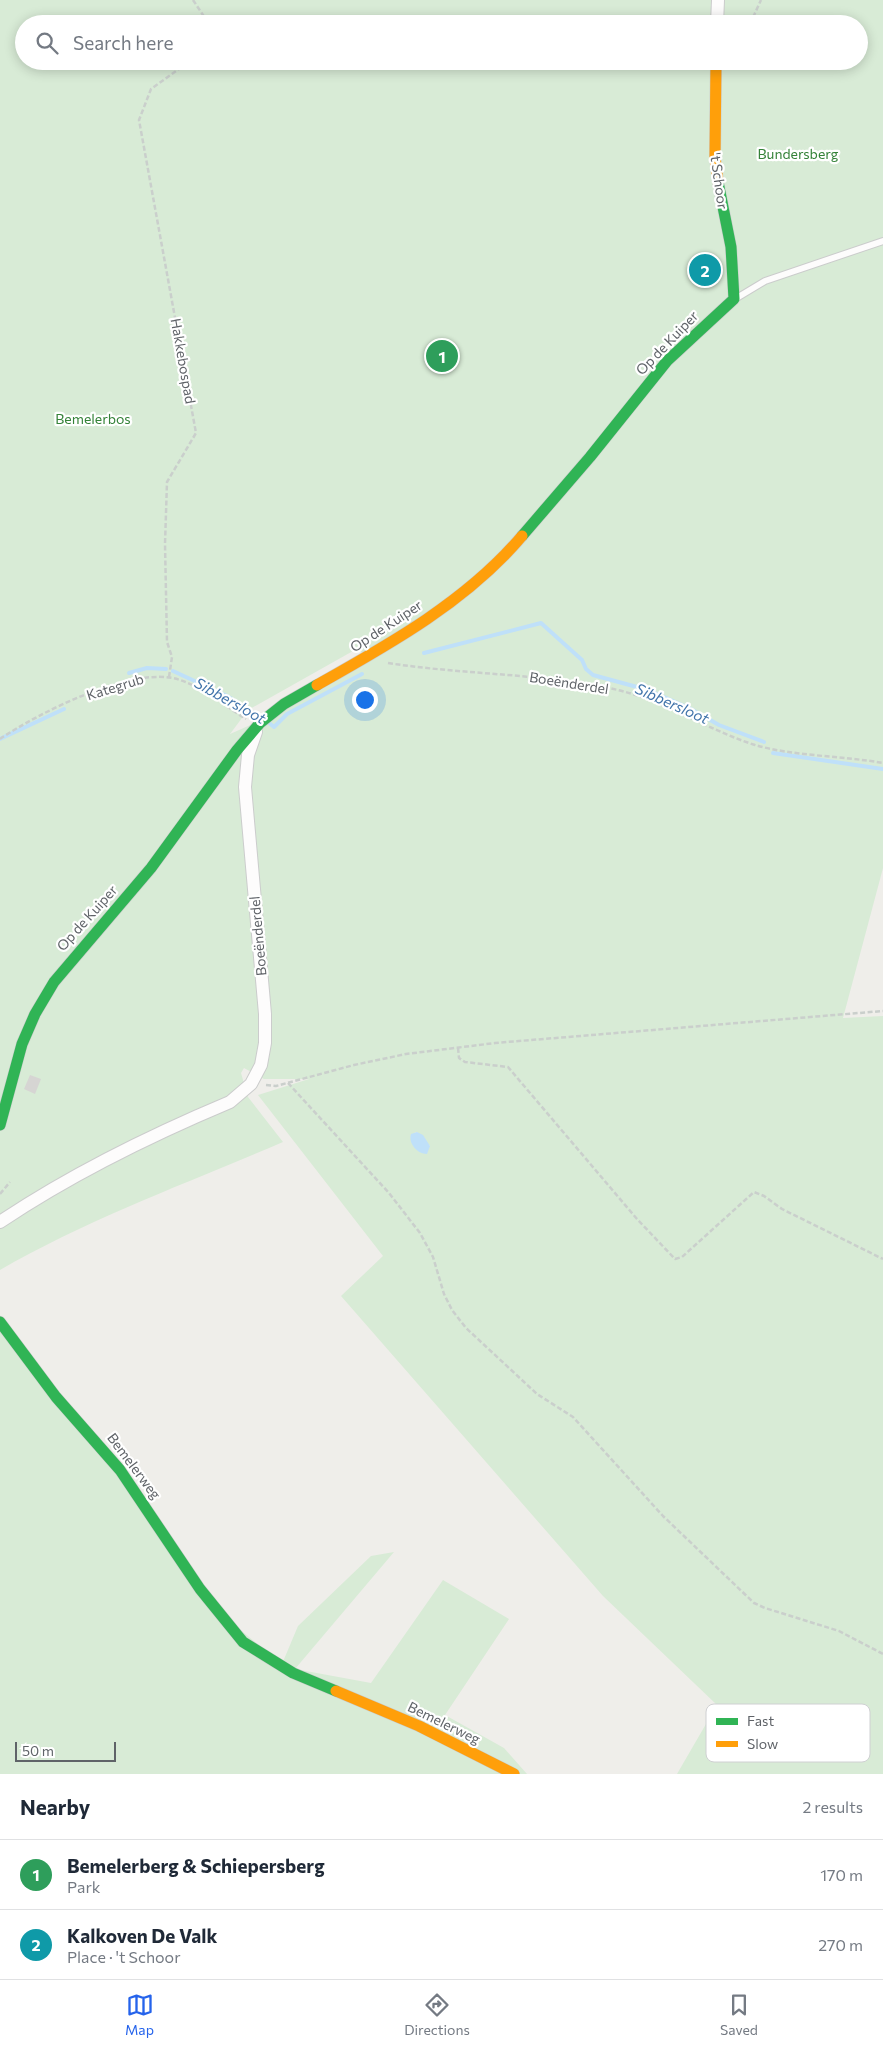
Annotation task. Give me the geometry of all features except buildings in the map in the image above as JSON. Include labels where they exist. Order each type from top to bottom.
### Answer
[{"type":"street","points":[[717,15],[718,0]]},
{"type":"street","name":"'t Schoor","points":[[716,70],[714,157],[720,198],[731,247],[734,299]]},
{"type":"street","name":"Op de Kuiper","points":[[0,1125],[22,1044],[35,1014],[54,982],[151,868],[236,750],[258,726],[284,704],[365,659],[445,606],[501,561],[590,457],[667,361],[734,299]]},
{"type":"street","name":"Boeënderdel","points":[[250,1084],[264,1054],[266,1030],[245,787],[248,754],[258,726]]},
{"type":"street","points":[[0,1222],[45,1192],[102,1160],[230,1102],[250,1084]]},
{"type":"street","name":"Bemelerweg","points":[[0,1322],[56,1397],[120,1470],[200,1589],[236,1634],[252,1649],[292,1673],[419,1726],[514,1774]]},
{"type":"lane","name":"Op de Kuiper","points":[[734,299],[765,281],[883,240]]},
{"type":"path","points":[[192,0],[203,15]]},
{"type":"path","points":[[754,15],[761,0]]},
{"type":"path","name":"Hakkebospad","points":[[169,677],[172,657],[167,642],[167,482],[196,433],[140,120],[151,89],[177,70]]},
{"type":"path","name":"Boeënderdel","points":[[365,659],[419,668],[517,674],[619,690],[671,708],[731,736],[758,746],[883,763]]},
{"type":"path","name":"Kategrub","points":[[0,739],[42,713],[114,685],[141,677],[169,677],[180,680],[202,691],[258,726]]},
{"type":"path","points":[[250,1084],[276,1086],[387,1057],[458,1048],[883,1011]]},
{"type":"path","points":[[458,1048],[459,1058],[464,1062],[508,1067],[637,1219],[675,1258],[682,1257],[754,1192],[764,1196],[782,1209],[883,1259]]},
{"type":"path","points":[[288,1083],[389,1193],[420,1233],[433,1257],[444,1294],[452,1310],[487,1348],[506,1363],[537,1394],[573,1417],[663,1516],[754,1602],[765,1608],[839,1631],[883,1654]]},
{"type":"path","points":[[0,1194],[10,1182]]},
{"type":"green space","points":[[0,0],[883,0],[883,868],[843,1018],[883,1016],[883,1774],[677,1774],[706,1724],[706,1762],[870,1762],[870,1704],[716,1704],[603,1596],[341,1296],[383,1256],[258,1095],[309,1079],[264,1079],[244,1068],[241,1073],[248,1097],[283,1142],[104,1217],[0,1270]],"holes":[[[353,651],[374,654],[255,723],[230,734],[248,710]],[[417,1132],[430,1146],[413,1145],[414,1133]]]},
{"type":"green space","points":[[0,1315],[226,1618],[282,1664],[298,1626],[371,1556],[394,1552],[295,1669],[371,1683],[443,1580],[509,1619],[445,1715],[504,1748],[527,1774],[0,1774]]},
{"type":"water","points":[[417,1132],[423,1135],[430,1146],[427,1154],[417,1150],[412,1144],[411,1134]]},
{"type":"waterway","name":"Sibbersloot","points":[[424,653],[541,623],[582,660],[586,669],[593,675],[648,690],[689,708],[719,725],[764,742]]},
{"type":"waterway","name":"Sibbersloot","points":[[129,673],[147,668],[166,669]]},
{"type":"waterway","name":"Sibbersloot","points":[[173,671],[227,696],[260,717]]},
{"type":"waterway","name":"Sibbersloot","points":[[268,722],[274,727],[287,714],[362,674]]},
{"type":"waterway","name":"Sibbersloot","points":[[0,739],[64,709]]},
{"type":"waterway","name":"Sibbersloot","points":[[773,753],[883,769]]},
{"type":"traffic: fast","points":[[522,536],[590,457],[667,361],[734,299],[731,247],[718,182]]},
{"type":"traffic: fast","points":[[0,1125],[22,1044],[35,1014],[54,982],[151,868],[237,750],[260,723],[284,704],[317,685]]},
{"type":"traffic: fast","points":[[0,1322],[56,1397],[120,1470],[200,1589],[243,1642],[293,1673],[336,1691]]},
{"type":"traffic: slow","points":[[716,70],[715,157],[718,182]]},
{"type":"traffic: slow","points":[[317,685],[372,654],[426,620],[477,581],[522,536]]},
{"type":"traffic: slow","points":[[336,1691],[419,1726],[514,1774]]},
{"type":"place","name":"Kalkoven De Valk","points":[[705,270]]},
{"type":"place","name":"Bemelerberg & Schiepersberg","points":[[442,356]]},
{"type":"park label","name":"Bundersberg","points":[[798,154]]},
{"type":"park label","name":"Bemelerbos","points":[[93,419]]}]
